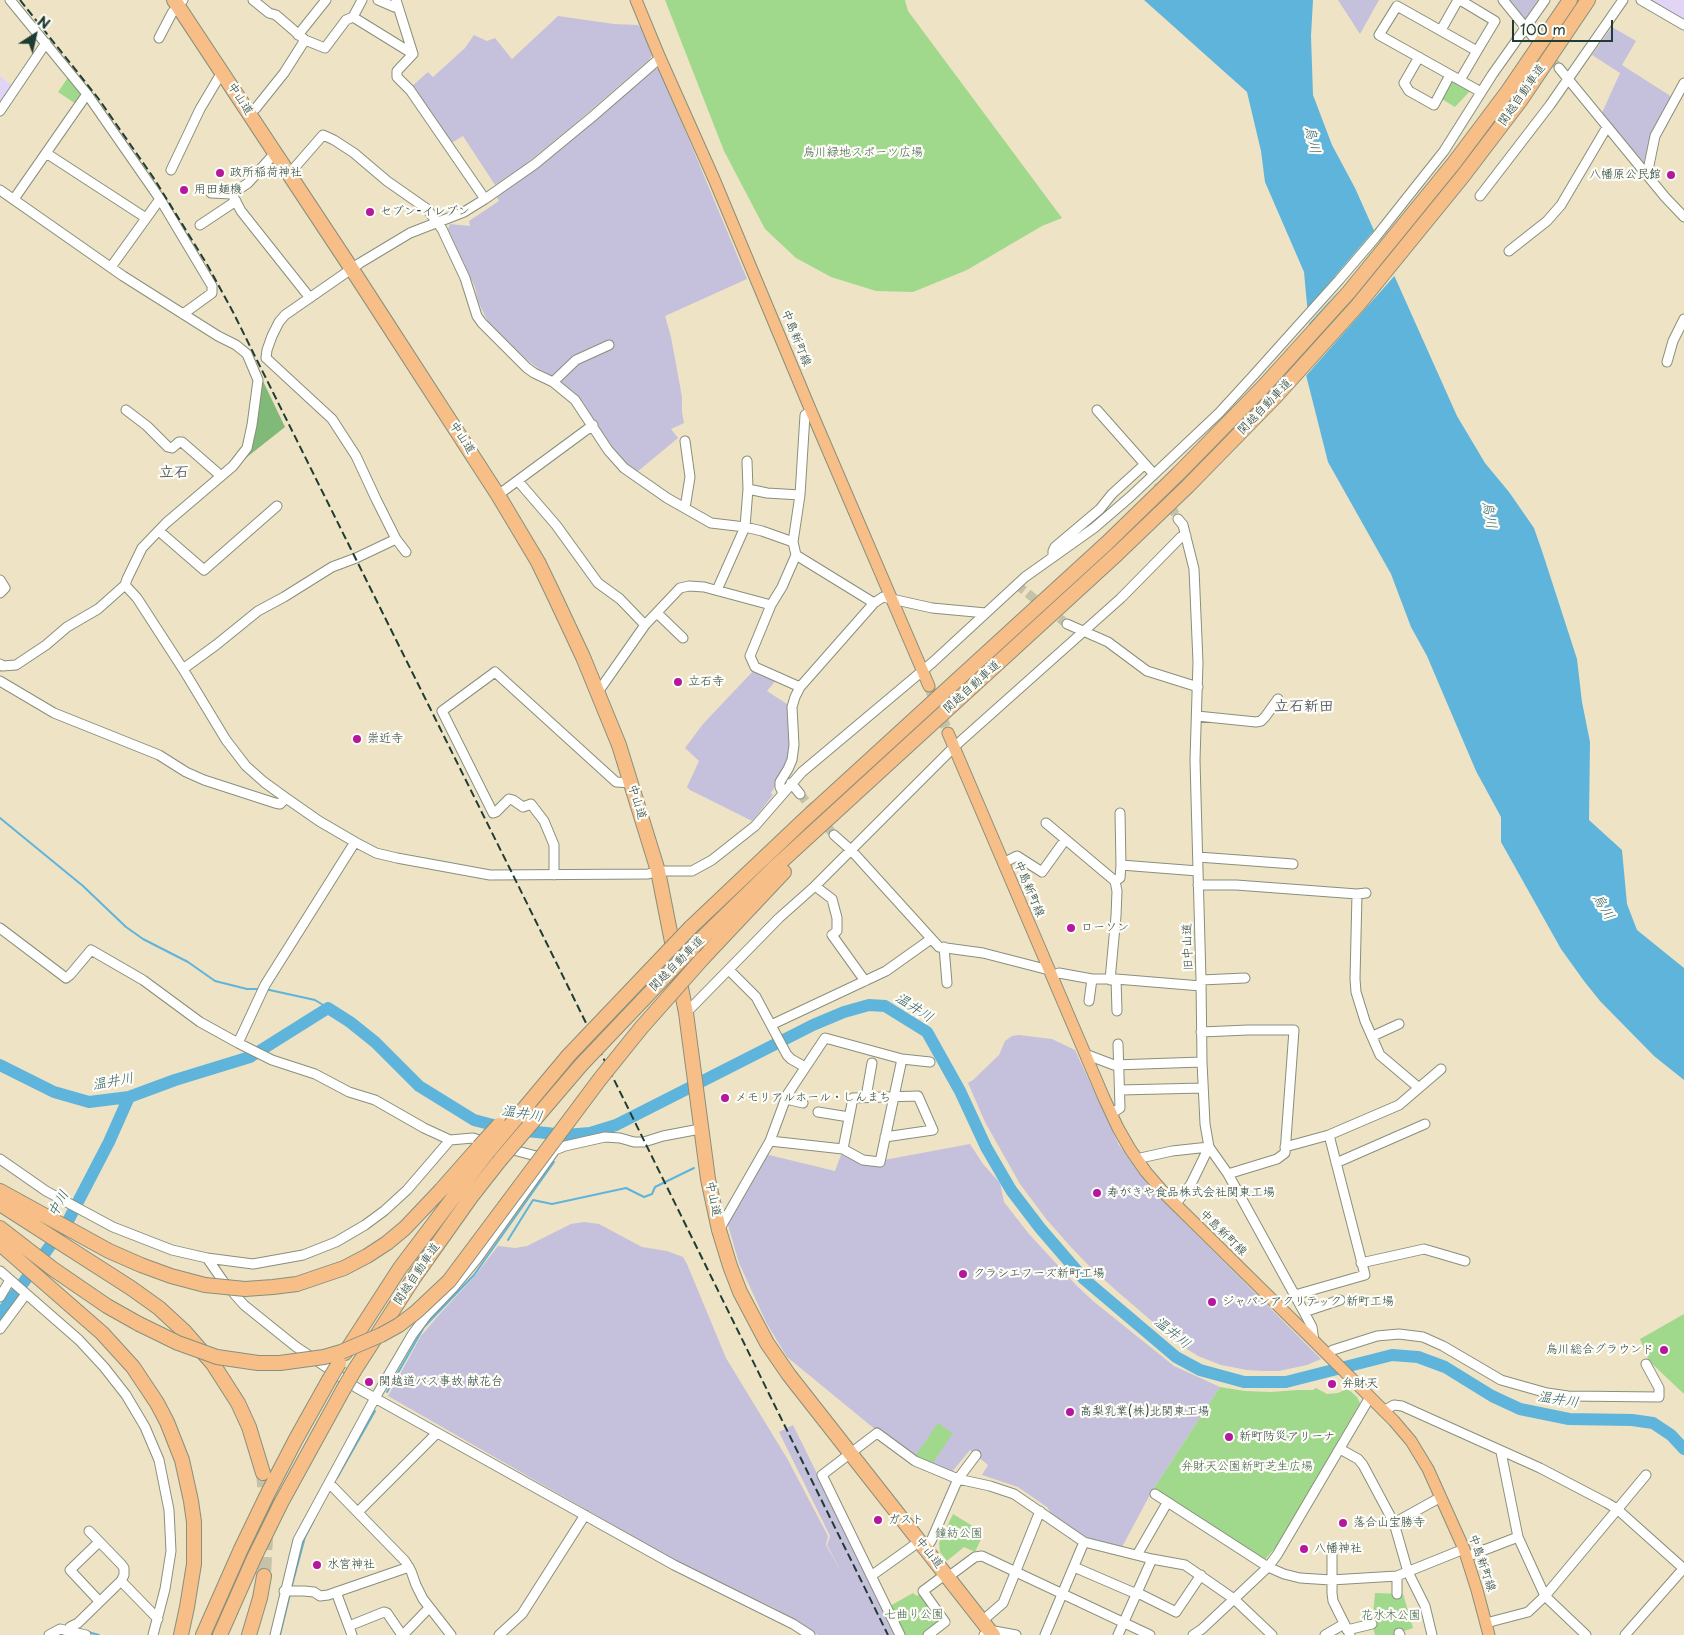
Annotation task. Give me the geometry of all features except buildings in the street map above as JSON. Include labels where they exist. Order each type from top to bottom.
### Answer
[{"type":"highway","name":"関越自動車道","points":[[203,1635],[268,1494],[329,1380],[400,1268],[483,1150],[582,1036],[691,927],[810,814],[1024,620],[1178,474],[1301,346],[1386,248],[1454,163],[1508,91],[1570,0]]},
{"type":"highway","name":"関越自動車道","points":[[350,1389],[354,1371],[415,1276],[471,1197],[581,1065],[698,942],[773,869],[1117,554],[1188,486],[1275,397],[1358,305],[1464,176],[1520,101],[1588,0]]},
{"type":"highway","name":"中山道","points":[[178,2],[498,495],[552,591],[598,692],[632,783],[658,871],[686,1013],[708,1179],[719,1230],[740,1292],[767,1344],[789,1375],[923,1545],[987,1630]]},
{"type":"highway","points":[[0,1228],[53,1269],[107,1306],[139,1324],[196,1350],[217,1356],[258,1363],[280,1363],[324,1357],[360,1345],[398,1325],[422,1307],[449,1281],[589,1093],[641,1028],[777,878],[1032,640],[1117,554]]},
{"type":"highway","points":[[0,1190],[108,1251],[171,1276],[205,1285],[245,1289],[273,1288],[297,1284],[344,1268],[387,1243],[483,1150]]},
{"type":"highway","points":[[0,1204],[131,1288],[159,1308],[185,1332],[213,1364],[238,1403],[249,1427],[263,1473]]},
{"type":"highway","points":[[0,1244],[81,1313],[112,1344],[133,1367],[168,1422],[182,1460],[192,1501],[194,1522],[194,1564],[181,1635]]},
{"type":"highway","points":[[220,1635],[254,1558],[281,1504],[350,1389]]},
{"type":"highway","points":[[249,1635],[260,1598],[264,1576]]},
{"type":"main road","name":"中島新町線","points":[[636,0],[929,686]]},
{"type":"main road","name":"中島新町線","points":[[948,733],[1111,1114],[1136,1159],[1175,1205],[1383,1410],[1418,1451],[1441,1497],[1465,1553],[1486,1632]]},
{"type":"street","points":[[10,0],[87,94],[160,199],[212,286],[212,293],[183,314]]},
{"type":"street","points":[[253,0],[269,13],[276,15],[301,37],[325,48],[346,20],[353,17],[362,0]]},
{"type":"street","points":[[249,113],[256,108],[284,73],[301,37],[326,0]]},
{"type":"street","points":[[378,0],[394,7],[397,2]]},
{"type":"street","points":[[1441,30],[1459,0],[1495,21],[1460,80]]},
{"type":"street","points":[[1503,0],[1534,38]]},
{"type":"street","points":[[125,585],[137,598],[226,740],[246,766],[286,798],[319,821],[355,842],[376,852],[397,858],[490,875],[648,874],[658,871],[692,871],[712,860],[759,822],[802,772],[922,670],[1025,577],[1094,528],[1168,461],[1232,398],[1310,314],[1375,238],[1444,151],[1481,92],[1545,0]]},
{"type":"street","points":[[1480,196],[1568,79],[1623,0]]},
{"type":"street","points":[[1641,0],[1684,25]]},
{"type":"street","points":[[158,38],[178,2]]},
{"type":"street","points":[[397,2],[413,54]]},
{"type":"street","points":[[1477,51],[1397,6],[1379,35],[1481,92]]},
{"type":"street","points":[[353,17],[413,54]]},
{"type":"street","points":[[0,111],[46,43]]},
{"type":"street","points":[[413,54],[397,72],[397,77],[410,90],[485,199]]},
{"type":"street","points":[[1419,57],[1404,83],[1408,91],[1434,105],[1450,75]]},
{"type":"street","points":[[406,552],[396,539],[356,456],[332,420],[318,404],[266,358],[266,350],[279,322],[285,315],[352,269],[410,233],[464,212],[485,199],[542,158],[660,58]]},
{"type":"street","points":[[1559,68],[1684,217]]},
{"type":"street","points":[[171,170],[200,109],[222,72]]},
{"type":"street","points":[[1647,175],[1655,136],[1684,83]]},
{"type":"street","points":[[14,199],[87,94]]},
{"type":"street","points":[[1509,251],[1547,221],[1561,204],[1607,127]]},
{"type":"street","points":[[289,174],[323,135],[354,153],[387,181],[427,209],[442,229],[465,278],[477,316],[482,323],[527,368],[552,382],[575,400],[608,450],[624,468],[711,523],[745,527],[793,542]]},
{"type":"street","points":[[200,225],[234,198],[275,152]]},
{"type":"street","points":[[46,153],[146,218]]},
{"type":"street","points":[[0,190],[111,267],[218,336],[236,345],[247,354],[258,380],[247,448],[233,466],[142,548],[126,579],[125,585],[98,609],[67,627],[46,645],[16,665],[2,666],[0,664]]},
{"type":"street","points":[[211,194],[234,198]]},
{"type":"street","points":[[234,198],[240,211],[310,298]]},
{"type":"street","points":[[111,267],[160,199]]},
{"type":"street","points":[[1667,362],[1672,341],[1684,319]]},
{"type":"street","points":[[552,382],[576,360],[609,345]]},
{"type":"street","points":[[252,364],[266,358]]},
{"type":"street","points":[[126,410],[147,426],[168,447],[172,448],[179,442],[182,442],[221,476]]},
{"type":"street","points":[[1053,556],[1052,551],[1055,547],[1100,509],[1112,494],[1148,468],[1097,410]]},
{"type":"street","points":[[800,687],[755,667],[750,656],[796,555],[793,542],[800,495],[805,415],[811,411]]},
{"type":"street","points":[[498,495],[593,425]]},
{"type":"street","points":[[685,441],[690,477],[685,508]]},
{"type":"street","points":[[717,590],[745,527],[748,489],[747,462]]},
{"type":"street","points":[[518,481],[556,525],[598,583],[620,598],[645,625]]},
{"type":"street","points":[[748,489],[767,493],[800,495]]},
{"type":"street","points":[[159,531],[204,570],[277,506]]},
{"type":"street","name":"旧中山道","points":[[1180,522],[1186,536],[1194,569],[1198,662],[1195,760],[1205,1124],[1209,1147],[1228,1174],[1304,1312],[1312,1327],[1314,1341]]},
{"type":"street","points":[[686,1013],[779,918],[815,886],[954,747],[1121,598],[1181,537],[1186,536]]},
{"type":"street","points":[[183,669],[216,646],[258,611],[332,567],[396,539]]},
{"type":"street","points":[[796,555],[874,603]]},
{"type":"street","points":[[0,580],[5,588],[0,593]]},
{"type":"street","points":[[598,692],[645,625],[680,588],[689,586],[717,590],[772,605]]},
{"type":"street","points":[[783,792],[780,782],[792,760],[794,745],[792,706],[795,696],[800,687],[874,603],[883,597],[932,608],[986,613]]},
{"type":"street","points":[[657,613],[682,638]]},
{"type":"street","points":[[1066,624],[1108,642],[1147,671],[1198,687]]},
{"type":"street","points":[[554,875],[554,845],[544,821],[531,804],[523,807],[509,799],[496,812],[492,813],[442,710],[495,672],[616,782],[632,783]]},
{"type":"street","points":[[0,681],[54,713],[159,754],[186,772],[202,779],[280,804],[286,798]]},
{"type":"street","points":[[1197,716],[1261,721],[1278,699]]},
{"type":"street","points":[[791,783],[800,794]]},
{"type":"street","points":[[1115,881],[1120,878],[1121,865],[1120,813]]},
{"type":"street","points":[[1046,823],[1115,881],[1117,891],[1113,980],[1117,1011]]},
{"type":"street","points":[[834,835],[851,850],[939,946],[983,953],[1050,973],[1092,979],[1201,983],[1245,978]]},
{"type":"street","points":[[1004,863],[1017,856],[1042,872],[1065,840]]},
{"type":"street","points":[[238,1043],[265,985],[355,842]]},
{"type":"street","points":[[1198,858],[1293,864]]},
{"type":"street","points":[[1121,865],[1198,871]]},
{"type":"street","points":[[1198,885],[1236,885],[1362,894],[1356,992],[1365,1021],[1380,1056],[1419,1088]]},
{"type":"street","points":[[815,886],[832,899],[837,932],[832,935],[865,981]]},
{"type":"street","points":[[0,928],[66,978],[90,950],[143,980],[200,1022],[238,1043],[272,1060],[315,1074],[349,1092],[375,1100],[424,1128],[450,1140],[473,1138],[536,1156],[565,1146],[605,1137],[644,1142],[663,1136],[700,1129]]},
{"type":"street","points":[[772,1026],[886,971],[931,939]]},
{"type":"street","points":[[944,947],[947,984]]},
{"type":"street","points":[[729,970],[756,998],[791,1059],[805,1067]]},
{"type":"street","points":[[1089,1000],[1092,979]]},
{"type":"street","points":[[1373,1036],[1399,1024]]},
{"type":"street","points":[[1201,1032],[1294,1030],[1285,1153],[1277,1160],[1228,1174]]},
{"type":"street","points":[[719,1230],[770,1141],[786,1099],[825,1038],[902,1060],[930,1062]]},
{"type":"street","points":[[1111,1114],[1120,1108],[1118,1044]]},
{"type":"street","points":[[1085,1054],[1114,1065],[1202,1062]]},
{"type":"street","points":[[770,1141],[843,1149],[863,1160],[880,1162],[902,1060]]},
{"type":"street","points":[[866,1097],[872,1063]]},
{"type":"street","points":[[1285,1147],[1329,1136],[1399,1105],[1441,1069]]},
{"type":"street","points":[[1120,1090],[1203,1088]]},
{"type":"street","points":[[843,1149],[853,1098],[918,1096],[933,1130],[886,1137]]},
{"type":"street","points":[[786,1099],[803,1103]]},
{"type":"street","points":[[818,1112],[849,1117]]},
{"type":"street","points":[[1336,1163],[1425,1124]]},
{"type":"street","points":[[1294,1295],[1365,1275],[1329,1136]]},
{"type":"street","points":[[0,1160],[46,1191],[114,1227],[172,1250],[207,1258],[253,1264],[302,1255],[336,1242],[365,1225],[407,1190],[450,1140]]},
{"type":"street","points":[[1136,1159],[1172,1151],[1209,1147]]},
{"type":"street","points":[[1175,1205],[1191,1184],[1209,1147]]},
{"type":"street","points":[[274,1635],[289,1591],[298,1540],[375,1398],[412,1335],[426,1316],[477,1259],[555,1150]]},
{"type":"street","points":[[1361,1263],[1424,1249],[1464,1261]]},
{"type":"street","points":[[207,1258],[223,1281],[244,1304],[350,1389],[375,1398],[674,1565],[793,1624],[809,1635]]},
{"type":"street","points":[[0,1271],[79,1340],[104,1367],[126,1396],[145,1427],[159,1460],[172,1534],[171,1556],[153,1635]]},
{"type":"street","points":[[0,1297],[12,1281]]},
{"type":"street","points":[[0,1329],[25,1292]]},
{"type":"street","points":[[1304,1312],[1340,1300]]},
{"type":"street","points":[[1329,1356],[1333,1350],[1377,1336],[1399,1334],[1423,1337],[1443,1346],[1501,1380],[1547,1393],[1568,1396],[1659,1396],[1659,1388],[1646,1364]]},
{"type":"street","points":[[1193,1635],[1202,1629],[1268,1567],[1284,1546],[1370,1397]]},
{"type":"street","points":[[1383,1410],[1394,1405],[1402,1406],[1540,1468],[1617,1509],[1684,1569],[1625,1635]]},
{"type":"street","points":[[358,1512],[437,1433]]},
{"type":"street","points":[[900,1635],[822,1475],[877,1433],[915,1460],[958,1479],[990,1486],[1014,1494],[1084,1542],[1185,1565],[1234,1599],[1272,1635]]},
{"type":"street","points":[[1340,1449],[1358,1459],[1363,1465],[1394,1523],[1408,1572],[1425,1606],[1432,1635]]},
{"type":"street","points":[[1501,1452],[1518,1537],[1545,1596],[1586,1635]]},
{"type":"street","points":[[871,1576],[931,1541],[958,1479],[976,1455]]},
{"type":"street","points":[[1486,1632],[1528,1612],[1545,1596],[1646,1475]]},
{"type":"street","points":[[329,1483],[409,1567],[416,1585],[429,1608],[450,1635]]},
{"type":"street","points":[[1154,1494],[1268,1567],[1300,1578],[1332,1580],[1396,1576],[1518,1537]]},
{"type":"street","points":[[1394,1523],[1441,1497]]},
{"type":"street","points":[[1137,1555],[1167,1503]]},
{"type":"street","points":[[1016,1635],[987,1630],[1003,1603],[1040,1511]]},
{"type":"street","points":[[498,1635],[522,1614],[585,1515]]},
{"type":"street","points":[[69,1633],[70,1627],[78,1624],[124,1576],[124,1568],[89,1531]]},
{"type":"street","points":[[99,1542],[70,1570],[99,1601]]},
{"type":"street","points":[[1045,1635],[1084,1542]]},
{"type":"street","points":[[1332,1551],[1333,1601],[1347,1630]]},
{"type":"street","points":[[932,1634],[945,1622],[923,1591],[979,1556],[1150,1635]]},
{"type":"street","points":[[1118,1635],[1152,1559]]},
{"type":"street","points":[[289,1591],[314,1592],[320,1596],[328,1595],[409,1567]]},
{"type":"street","points":[[1074,1567],[1136,1592],[1176,1612],[1201,1576]]},
{"type":"street","points":[[1396,1576],[1397,1594]]},
{"type":"street","points":[[121,1581],[158,1619]]},
{"type":"street","points":[[336,1592],[350,1631],[384,1612],[403,1635],[429,1608]]},
{"type":"street","points":[[1325,1635],[1372,1624]]},
{"type":"street","points":[[50,1635],[60,1629],[69,1633],[86,1635]]},
{"type":"shaded area","points":[[1338,0],[1379,0],[1360,34]]},
{"type":"shaded area","points":[[1507,0],[1540,0],[1526,23]]},
{"type":"shaded area","points":[[1649,0],[1684,0],[1684,21]]},
{"type":"shaded area","points":[[558,16],[614,24],[638,25],[642,28],[652,55],[649,60],[570,128],[522,167],[495,185],[463,136],[450,144],[410,88],[428,72],[433,77],[465,48],[474,35],[487,41],[495,38],[512,59]]},
{"type":"shaded area","points":[[1612,27],[1636,41],[1622,65],[1672,97],[1649,141],[1644,163],[1601,115],[1620,73],[1592,55]]},
{"type":"shaded area","points":[[655,69],[658,69],[662,75],[747,279],[665,316],[671,337],[682,397],[684,423],[671,429],[678,438],[637,472],[617,455],[576,394],[526,359],[488,322],[478,301],[475,287],[448,229],[450,224],[470,226],[469,221],[499,201],[497,197],[540,166]]},
{"type":"shaded area","points":[[0,76],[13,86],[0,106]]},
{"type":"shaded area","points":[[755,669],[777,679],[767,691],[790,706],[791,745],[787,767],[771,793],[773,795],[752,821],[687,787],[699,761],[685,748],[703,724]]},
{"type":"shaded area","points":[[1019,1035],[1052,1039],[1075,1050],[1119,1145],[1152,1190],[1321,1359],[1307,1365],[1279,1371],[1263,1371],[1221,1365],[1198,1356],[1176,1342],[1092,1269],[1071,1247],[1047,1220],[1020,1184],[985,1122],[968,1083],[999,1055],[1005,1041],[1012,1036]]},
{"type":"shaded area","points":[[970,1144],[983,1164],[1000,1183],[1004,1202],[1029,1234],[1076,1285],[1093,1301],[1174,1366],[1220,1387],[1152,1491],[1122,1547],[1086,1538],[1054,1518],[1047,1507],[1018,1487],[982,1475],[988,1465],[970,1450],[951,1473],[915,1459],[876,1430],[787,1357],[767,1324],[739,1263],[728,1225],[765,1154],[835,1171],[842,1152],[866,1164],[883,1166],[884,1160]]},
{"type":"shaded area","points":[[584,1222],[599,1224],[642,1247],[667,1251],[683,1257],[726,1358],[788,1460],[828,1536],[826,1545],[843,1575],[827,1545],[830,1536],[779,1432],[793,1425],[897,1635],[818,1635],[774,1608],[683,1565],[388,1396],[421,1336],[473,1278],[498,1246],[515,1248],[527,1246],[571,1224]]},
{"type":"green space","name":"烏川緑地スポーツ広場","points":[[665,0],[905,0],[908,11],[1062,218],[1042,226],[967,270],[913,292],[876,291],[831,277],[796,258],[765,229],[724,151]]},
{"type":"green space","points":[[69,76],[81,92],[81,97],[76,104],[58,92]]},
{"type":"green space","points":[[1451,81],[1471,90],[1455,107],[1440,98]]},
{"type":"green space","points":[[261,377],[285,427],[242,461]]},
{"type":"green space","name":"烏川総合グラウンド","points":[[1684,1314],[1684,1394],[1649,1361],[1640,1339]]},
{"type":"green space","name":"弁財天公園新町芝生広場","points":[[1220,1387],[1245,1391],[1271,1392],[1313,1390],[1316,1388],[1327,1394],[1349,1390],[1357,1397],[1360,1403],[1279,1543],[1263,1562],[1152,1491]]},
{"type":"green space","points":[[938,1423],[953,1433],[932,1464],[917,1458],[916,1455]]},
{"type":"green space","name":"鐘紡公園","points":[[953,1514],[976,1528],[973,1532],[982,1537],[975,1552],[964,1547],[947,1561],[940,1552],[939,1543]]},
{"type":"green space","name":"七曲り公園","points":[[922,1592],[944,1622],[926,1635],[901,1635],[888,1607],[913,1593],[917,1596]]},
{"type":"green space","name":"花水木公園","points":[[1375,1593],[1403,1594],[1413,1628],[1393,1635],[1375,1635],[1372,1624]]},
{"type":"water","name":"烏川","points":[[1144,0],[1313,0],[1311,36],[1313,95],[1332,145],[1355,188],[1457,416],[1485,463],[1509,492],[1534,528],[1543,554],[1577,659],[1582,702],[1590,742],[1589,820],[1622,850],[1627,904],[1637,930],[1684,968],[1684,1080],[1654,1056],[1600,1001],[1584,981],[1561,949],[1501,842],[1501,817],[1476,771],[1427,656],[1411,627],[1391,574],[1328,462],[1305,371],[1309,326],[1304,272],[1265,182],[1261,151],[1247,92]]},
{"type":"pier","points":[[1376,228],[1382,240],[1357,270],[1382,241],[1397,273],[1304,378],[1302,371],[1307,328],[1341,288],[1307,326],[1306,310]]},
{"type":"waterway","points":[[0,818],[83,886],[126,927],[143,939],[188,962],[215,981],[247,989],[261,989]]},
{"type":"waterway","points":[[265,989],[315,1000],[328,1008]]},
{"type":"waterway","name":"温井川","points":[[0,1065],[54,1092],[89,1102],[129,1097],[175,1080],[250,1057],[328,1008],[350,1022],[375,1042],[419,1086],[474,1120],[508,1129],[565,1135],[590,1133],[616,1125],[813,1025],[844,1012],[869,1005],[885,1006],[927,1032],[960,1091],[986,1147],[1011,1190],[1040,1228],[1084,1279],[1176,1357],[1200,1370],[1244,1382],[1286,1382],[1392,1355],[1418,1357],[1445,1367],[1492,1396],[1520,1409],[1569,1419],[1632,1420],[1653,1423],[1671,1435],[1684,1449]]},
{"type":"waterway","name":"中川","points":[[0,1315],[68,1221],[109,1142],[129,1097]]},
{"type":"waterway","name":"温井川","points":[[570,1140],[575,1134]]},
{"type":"waterway","points":[[387,1392],[424,1327],[474,1275],[554,1162]]},
{"type":"waterway","points":[[508,1240],[533,1200],[552,1204],[626,1188],[644,1197],[652,1194],[655,1187],[694,1168]]},
{"type":"waterway","points":[[337,1478],[375,1411]]},
{"type":"waterway","points":[[291,1589],[305,1537],[314,1520]]},
{"type":"waterway","points":[[280,1635],[290,1594]]},
{"type":"waterway","points":[[88,1632],[99,1635]]},
{"type":"tunnel","points":[[1537,42],[1559,68]]},
{"type":"tunnel","points":[[1151,471],[1178,519]]},
{"type":"tunnel","points":[[1017,585],[1067,624]]},
{"type":"tunnel","points":[[929,686],[948,733]]},
{"type":"tunnel","points":[[800,794],[834,835]]},
{"type":"tunnel","points":[[263,1473],[267,1518],[264,1576]]},
{"type":"railway","points":[[20,0],[98,98],[155,180],[208,266],[233,312],[888,1635]]},
{"type":"place","name":"政所稲荷神社","points":[[220,173]]},
{"type":"place","name":"八幡原公民館","points":[[1671,175]]},
{"type":"place","name":"用田麺機","points":[[184,190]]},
{"type":"place","name":"セブン-イレブン","points":[[370,212]]},
{"type":"place","name":"立石寺","points":[[678,682]]},
{"type":"place","name":"崇近寺","points":[[357,739]]},
{"type":"place","name":"ローソン","points":[[1071,928]]},
{"type":"place","name":"メモリアルホール・しんまち","points":[[725,1098]]},
{"type":"place","name":"寿がきや食品株式会社関東工場","points":[[1097,1193]]},
{"type":"place","name":"クラシエフーズ新町工場","points":[[963,1274]]},
{"type":"place","name":"ジャパンアクリテック 新町工場","points":[[1212,1302]]},
{"type":"place","name":"烏川総合グラウンド","points":[[1664,1350]]},
{"type":"place","name":"関越道バス事故 献花台","points":[[369,1382]]},
{"type":"place","name":"弁財天","points":[[1332,1384]]},
{"type":"place","name":"高梨乳業(株)北関東工場","points":[[1070,1412]]},
{"type":"place","name":"新町防災アリーナ","points":[[1229,1437]]},
{"type":"place","name":"ガスト","points":[[878,1520]]},
{"type":"place","name":"落合山宝勝寺","points":[[1343,1523]]},
{"type":"place","name":"八幡神社","points":[[1304,1549]]},
{"type":"place","name":"水宮神社","points":[[317,1565]]},
{"type":"district","name":"立石","points":[[174,473]]},
{"type":"district","name":"立石新田","points":[[1304,707]]}]
